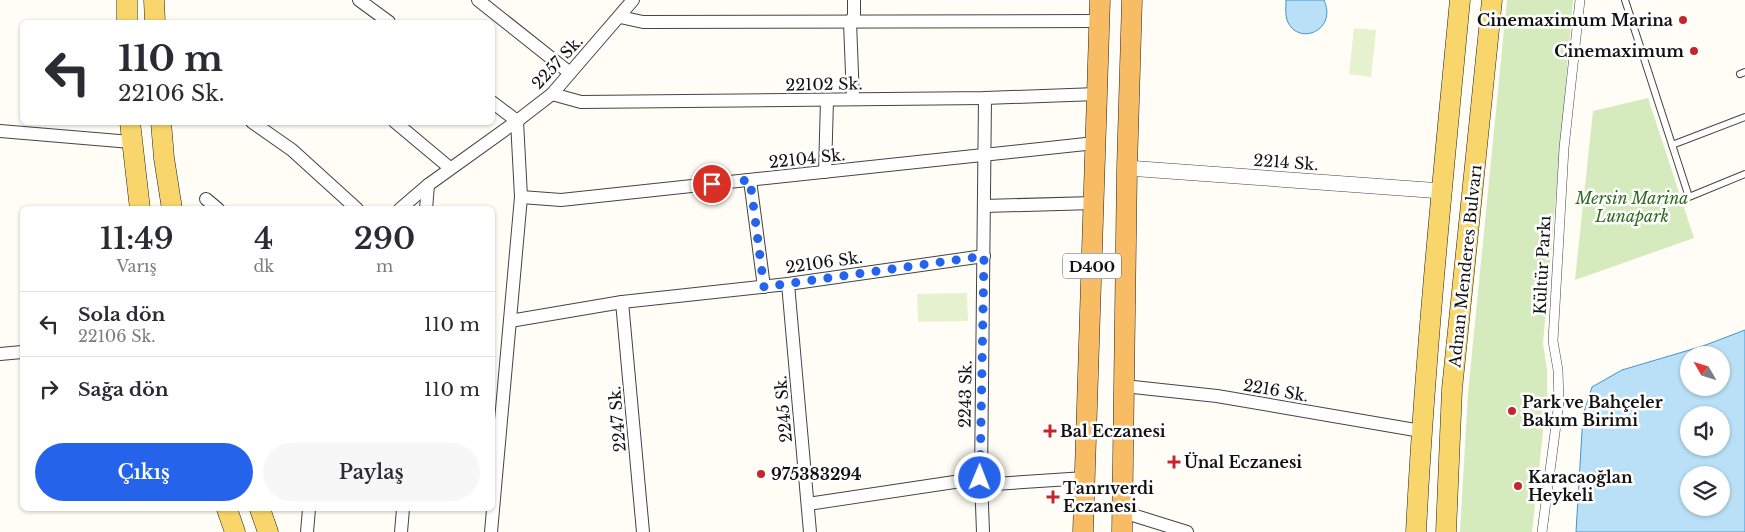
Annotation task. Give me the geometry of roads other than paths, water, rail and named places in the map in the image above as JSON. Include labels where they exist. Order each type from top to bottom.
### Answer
[{"type":"highway","name":"D400","points":[[1083,532],[1100,0]]},
{"type":"highway","name":"D400","points":[[1122,532],[1127,168],[1132,0]]},
{"type":"main road","points":[[127,0],[127,20]]},
{"type":"main road","points":[[154,0],[155,20]]},
{"type":"main road","name":"Adnan Menderes Bulvarı","points":[[1416,532],[1421,431],[1460,0]]},
{"type":"main road","name":"Adnan Menderes Bulvarı","points":[[1446,532],[1452,389],[1492,0]]},
{"type":"main road","points":[[161,125],[172,206]]},
{"type":"main road","points":[[131,132],[139,206]]},
{"type":"main road","points":[[228,511],[235,532]]},
{"type":"main road","points":[[261,511],[268,532]]},
{"type":"street","points":[[359,0],[385,20]]},
{"type":"street","points":[[478,0],[570,73]]},
{"type":"street","name":"2257 Sk.","points":[[404,206],[450,168],[518,121],[552,94],[633,0]]},
{"type":"street","points":[[853,100],[850,22],[854,16],[854,0]]},
{"type":"street","name":"Kültür Parkı","points":[[1542,532],[1560,402],[1558,370],[1553,341],[1564,148],[1580,0]]},
{"type":"street","points":[[620,17],[643,22],[1099,21]]},
{"type":"street","name":"22102 Sk.","points":[[552,94],[581,102],[985,98],[1098,94]]},
{"type":"street","points":[[984,256],[985,98]]},
{"type":"street","points":[[825,172],[827,100]]},
{"type":"street","points":[[495,104],[518,121],[521,197],[510,321],[495,454]]},
{"type":"street","points":[[256,125],[292,150],[355,206]]},
{"type":"street","points":[[399,125],[450,168]]},
{"type":"street","points":[[0,131],[131,132]]},
{"type":"street","name":"22104 Sk.","points":[[521,197],[561,200],[1095,143]]},
{"type":"street","name":"2214 Sk.","points":[[1127,168],[1442,191]]},
{"type":"street","points":[[750,180],[764,287]]},
{"type":"street","points":[[426,206],[428,185]]},
{"type":"street","points":[[206,200],[214,206]]},
{"type":"street","points":[[984,206],[1094,203]]},
{"type":"street","name":"22106 Sk.","points":[[510,321],[622,302],[788,284],[984,256]]},
{"type":"street","name":"2243 Sk.","points":[[982,532],[980,478],[984,256]]},
{"type":"street","name":"2245 Sk.","points":[[788,284],[810,532]]},
{"type":"street","name":"2247 Sk.","points":[[622,302],[643,532]]},
{"type":"street","points":[[0,354],[20,352]]},
{"type":"street","name":"2216 Sk.","points":[[1124,386],[1217,396],[1421,431]]},
{"type":"street","points":[[808,504],[980,478],[994,484],[1085,478]]},
{"type":"street","points":[[307,532],[309,511]]},
{"type":"street","points":[[401,532],[402,511]]},
{"type":"street","points":[[491,532],[492,511]]},
{"type":"street","points":[[1123,512],[1187,532]]},
{"type":"lane","points":[[1626,0],[1689,197],[1745,174]]},
{"type":"lane","points":[[1672,145],[1745,117]]},
{"type":"water","points":[[1286,0],[1324,0],[1327,11],[1326,20],[1315,32],[1299,33],[1292,28],[1287,20]]},
{"type":"water","points":[[1745,330],[1745,532],[1576,532],[1583,415],[1592,387],[1622,370],[1680,353],[1680,396],[1730,396],[1730,346],[1703,346]]},
{"type":"place","name":"Cinemaximum Marina","points":[[1683,20]]},
{"type":"place","name":"Cinemaximum","points":[[1694,51]]},
{"type":"place","name":"Park ve Bahçeler Bakım Birimi","points":[[1512,411]]},
{"type":"place","name":"Bal Eczanesi","points":[[1050,431]]},
{"type":"place","name":"Ünal Eczanesi","points":[[1174,462]]},
{"type":"place","name":"975383294","points":[[761,474]]},
{"type":"place","name":"Karacaoğlan Heykeli","points":[[1518,486]]},
{"type":"place","name":"Tanrıverdi Eczanesi","points":[[1053,497]]},
{"type":"park label","name":"Mersin Marina Lunapark","points":[[1632,207]]}]
